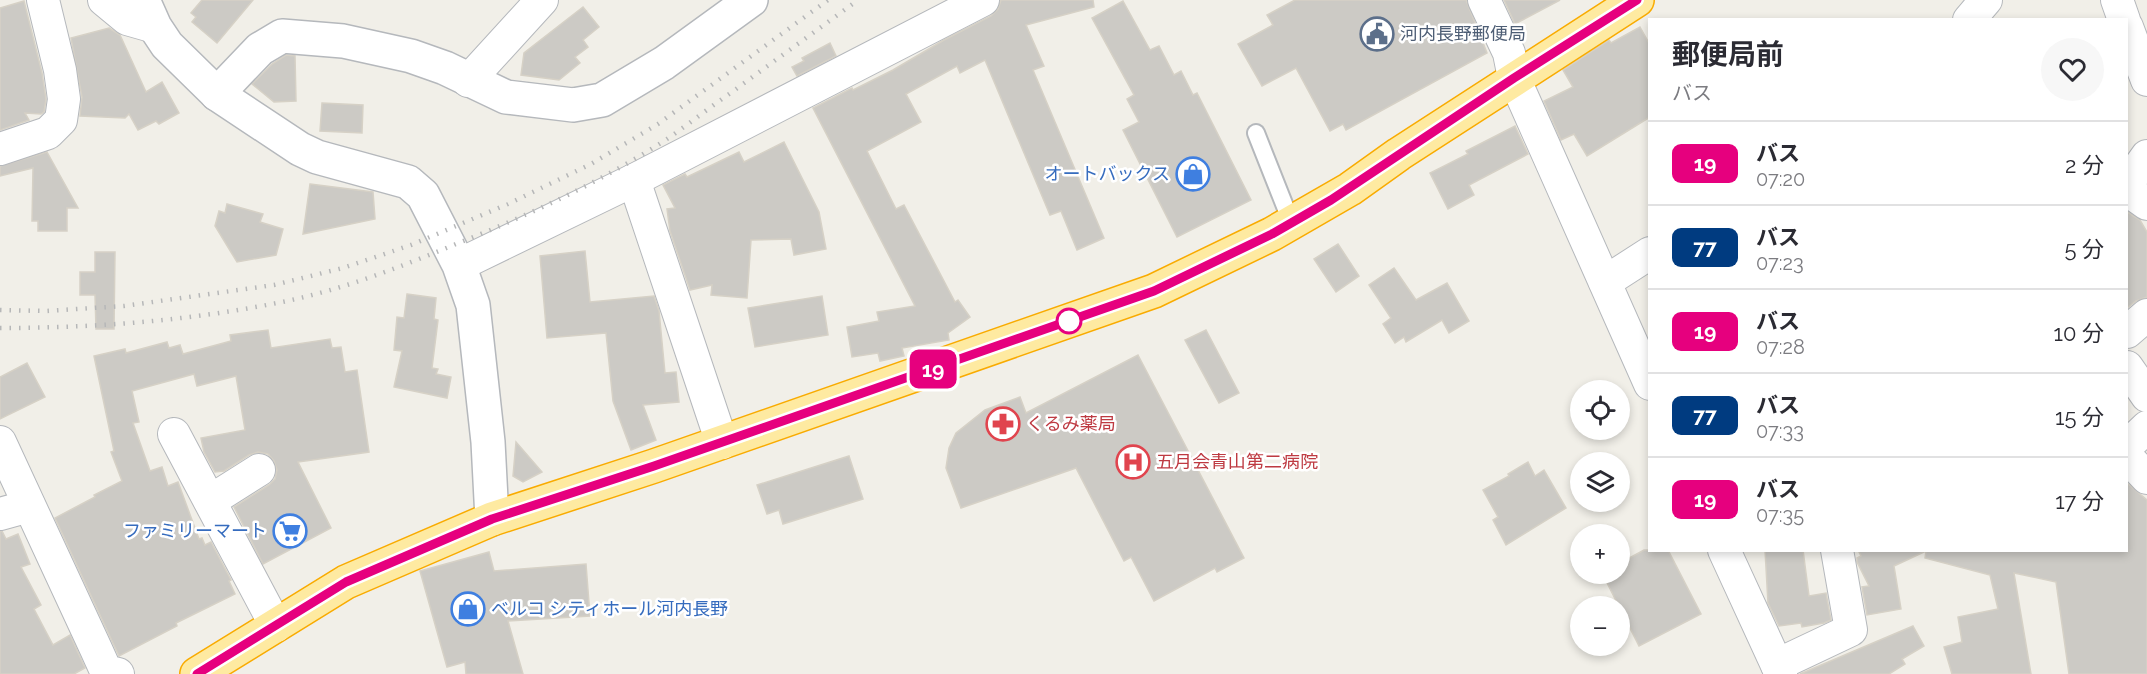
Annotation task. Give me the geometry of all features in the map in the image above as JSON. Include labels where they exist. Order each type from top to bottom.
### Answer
[{"type":"highway","points":[[197,674],[346,582],[492,519],[722,443],[1154,291],[1292,224],[1350,189],[1514,78],[1637,0]]},
{"type":"street","points":[[0,149],[48,133],[61,120],[64,99],[43,0]]},
{"type":"street","points":[[104,0],[127,19],[149,14],[166,45],[217,94],[308,153],[408,182],[423,195],[459,265],[473,305],[488,442],[492,519]]},
{"type":"street","points":[[468,81],[542,0]]},
{"type":"street","points":[[217,94],[260,49],[282,36],[342,41],[411,56],[506,97],[573,105],[602,100],[664,63],[751,0]]},
{"type":"street","points":[[459,265],[634,180],[983,0]]},
{"type":"street","points":[[1484,0],[1509,52],[1514,78],[1648,379]]},
{"type":"street","points":[[1971,18],[1986,0]]},
{"type":"street","points":[[2117,0],[2123,18]]},
{"type":"street","points":[[2128,30],[2147,80]]},
{"type":"street","points":[[2128,183],[2147,156]]},
{"type":"street","points":[[634,180],[722,443]]},
{"type":"street","points":[[2128,191],[2147,204]]},
{"type":"street","points":[[1605,282],[1648,255]]},
{"type":"street","points":[[2128,331],[2147,315]]},
{"type":"street","points":[[2128,368],[2147,396]]},
{"type":"street","points":[[2128,445],[2147,427]]},
{"type":"street","points":[[174,434],[276,626]]},
{"type":"street","points":[[0,442],[14,510],[108,673]]},
{"type":"street","points":[[2128,459],[2147,478]]},
{"type":"street","points":[[210,501],[259,470]]},
{"type":"street","points":[[1725,552],[1779,670],[1851,630],[1837,552]]},
{"type":"lane","points":[[1256,133],[1292,224]]},
{"type":"building","points":[[202,0],[253,0],[217,43],[192,22],[196,17],[191,13]]},
{"type":"building","points":[[1001,0],[1093,0],[1094,7],[1026,25],[1044,66],[1033,70],[1104,238],[1077,250],[1061,211],[1050,215],[985,60],[960,73],[957,66],[906,94],[921,122],[867,151],[896,209],[904,205],[955,302],[958,300],[970,317],[948,333],[949,340],[902,348],[904,356],[880,361],[878,353],[852,357],[847,327],[879,321],[877,312],[915,306],[813,108],[893,70],[991,16],[998,9]]},
{"type":"building","points":[[1295,0],[1466,0],[1487,53],[1346,130],[1343,124],[1330,131],[1296,68],[1262,86],[1238,44],[1273,25],[1267,15]]},
{"type":"building","points":[[1504,0],[1560,0],[1515,24]]},
{"type":"building","points":[[24,1],[42,73],[46,99],[44,112],[41,114],[25,113],[29,120],[0,130],[0,8]]},
{"type":"building","points":[[1123,1],[1150,50],[1159,46],[1174,75],[1181,71],[1193,95],[1197,93],[1251,200],[1177,237],[1123,130],[1139,122],[1127,99],[1134,95],[1092,18]]},
{"type":"building","points":[[583,7],[599,27],[583,40],[588,47],[575,57],[580,63],[559,80],[521,75],[524,53]]},
{"type":"building","points":[[1640,27],[1648,41],[1648,118],[1587,156],[1574,134],[1561,140],[1544,101],[1573,87],[1563,70],[1609,40],[1611,43]]},
{"type":"building","points":[[109,28],[120,35],[146,92],[162,82],[179,113],[159,124],[156,121],[138,130],[129,114],[125,118],[80,116],[82,97],[71,38]]},
{"type":"building","points":[[830,43],[836,56],[797,76],[792,67],[804,61],[802,58]]},
{"type":"building","points":[[286,55],[295,56],[296,101],[274,102],[252,84],[272,64]]},
{"type":"building","points":[[322,103],[363,105],[362,133],[320,131]]},
{"type":"building","points":[[1515,126],[1528,154],[1469,185],[1474,195],[1448,209],[1430,173],[1468,154],[1466,151]]},
{"type":"building","points":[[784,142],[819,212],[826,249],[794,255],[791,239],[751,240],[747,298],[711,295],[712,285],[690,290],[670,231],[667,209],[675,208],[663,185],[685,174],[687,177],[739,152],[744,162]]},
{"type":"building","points":[[47,152],[78,208],[67,208],[67,231],[38,231],[38,221],[32,221],[33,168],[0,176],[0,166]]},
{"type":"building","points":[[310,184],[373,192],[375,219],[303,234]]},
{"type":"building","points":[[227,204],[263,214],[260,222],[283,229],[276,255],[237,262],[215,226],[219,211],[225,213]]},
{"type":"building","points":[[2128,213],[2140,220],[2147,232],[2147,297],[2128,307]]},
{"type":"building","points":[[1338,244],[1359,276],[1336,292],[1314,259]]},
{"type":"building","points":[[585,251],[590,302],[654,296],[659,311],[665,373],[676,372],[679,402],[643,405],[656,440],[631,450],[613,401],[606,333],[547,338],[540,256]]},
{"type":"building","points":[[95,252],[115,252],[114,329],[96,329],[95,295],[80,295],[80,272],[95,272]]},
{"type":"building","points":[[1394,268],[1416,300],[1447,283],[1469,321],[1449,333],[1442,320],[1406,342],[1404,337],[1395,343],[1383,324],[1391,318],[1369,285]]},
{"type":"building","points":[[407,294],[436,298],[434,319],[438,320],[432,368],[438,369],[436,374],[451,377],[447,398],[394,387],[402,351],[394,350],[397,317],[404,318]]},
{"type":"building","points":[[822,296],[828,335],[755,347],[748,308]]},
{"type":"building","points":[[268,330],[271,348],[330,339],[332,348],[341,347],[345,372],[357,370],[369,452],[298,462],[331,528],[263,564],[234,507],[275,479],[277,470],[274,461],[268,454],[258,452],[224,471],[215,472],[204,452],[201,438],[245,430],[236,376],[197,386],[194,374],[132,391],[139,422],[133,423],[150,471],[162,467],[168,486],[178,482],[199,539],[202,538],[205,545],[211,542],[231,580],[229,581],[235,594],[176,623],[177,626],[119,656],[55,518],[122,481],[111,452],[114,451],[94,356],[125,349],[126,353],[167,342],[169,348],[180,345],[183,354],[231,341],[230,335]]},
{"type":"building","points":[[1206,330],[1239,393],[1219,403],[1185,340]]},
{"type":"building","points":[[1138,355],[1244,558],[1217,572],[1215,568],[1154,601],[1131,557],[1124,561],[1076,468],[961,508],[946,468],[949,448],[956,433],[985,410],[1020,397],[1026,413]]},
{"type":"building","points":[[27,363],[45,397],[0,419],[0,377]]},
{"type":"building","points":[[516,442],[542,472],[523,482],[513,476]]},
{"type":"building","points":[[849,456],[863,499],[783,524],[779,510],[767,514],[757,485]]},
{"type":"building","points":[[1528,462],[1535,476],[1544,470],[1566,508],[1506,545],[1493,520],[1498,517],[1483,490],[1509,476],[1508,474]]},
{"type":"building","points":[[2128,484],[2147,500],[2147,674],[2069,674],[2056,582],[2014,573],[2031,674],[1952,674],[1944,647],[1962,642],[1958,617],[1998,609],[1990,575],[1925,558],[1926,552],[2128,552]]},
{"type":"building","points":[[0,531],[6,539],[18,534],[30,564],[21,567],[41,605],[34,609],[53,645],[70,635],[85,668],[74,674],[0,674]]},
{"type":"building","points":[[1644,550],[1669,552],[1701,614],[1639,646],[1630,628],[1630,596],[1614,596],[1608,584],[1630,584],[1630,558]]},
{"type":"building","points":[[489,552],[494,571],[586,564],[590,616],[508,621],[523,674],[466,674],[465,662],[447,667],[420,571]]},
{"type":"building","points":[[1765,552],[1803,552],[1809,596],[1826,593],[1831,620],[1802,627],[1801,623],[1779,626],[1768,603]]},
{"type":"building","points":[[1859,552],[1924,552],[1894,566],[1901,609],[1867,615],[1862,587],[1869,586],[1857,562],[1857,558],[1861,556]]},
{"type":"building","points":[[1913,626],[1924,646],[1902,659],[1905,664],[1889,674],[1800,674]]},
{"type":"railway","points":[[0,310],[46,311],[124,306],[274,285],[343,268],[411,245],[508,204],[591,164],[658,124],[828,0]]},
{"type":"railway","points":[[0,328],[70,327],[139,322],[243,309],[323,292],[412,262],[537,209],[642,155],[858,0]]},
{"type":"bus line","name":"19","points":[[197,674],[346,582],[492,519],[654,466],[1154,291],[1292,224],[1350,189],[1514,78],[1637,0]]},
{"type":"place","name":"河内長野郵便局","points":[[1377,34]]},
{"type":"place","name":"オートバックス","points":[[1193,174]]},
{"type":"place","name":"くるみ薬局","points":[[1003,424]]},
{"type":"place","name":"五月会青山第二病院","points":[[1133,462]]},
{"type":"place","name":"ファミリーマート","points":[[290,531]]},
{"type":"place","name":"ベルコ シティホール河内長野","points":[[468,609]]}]
